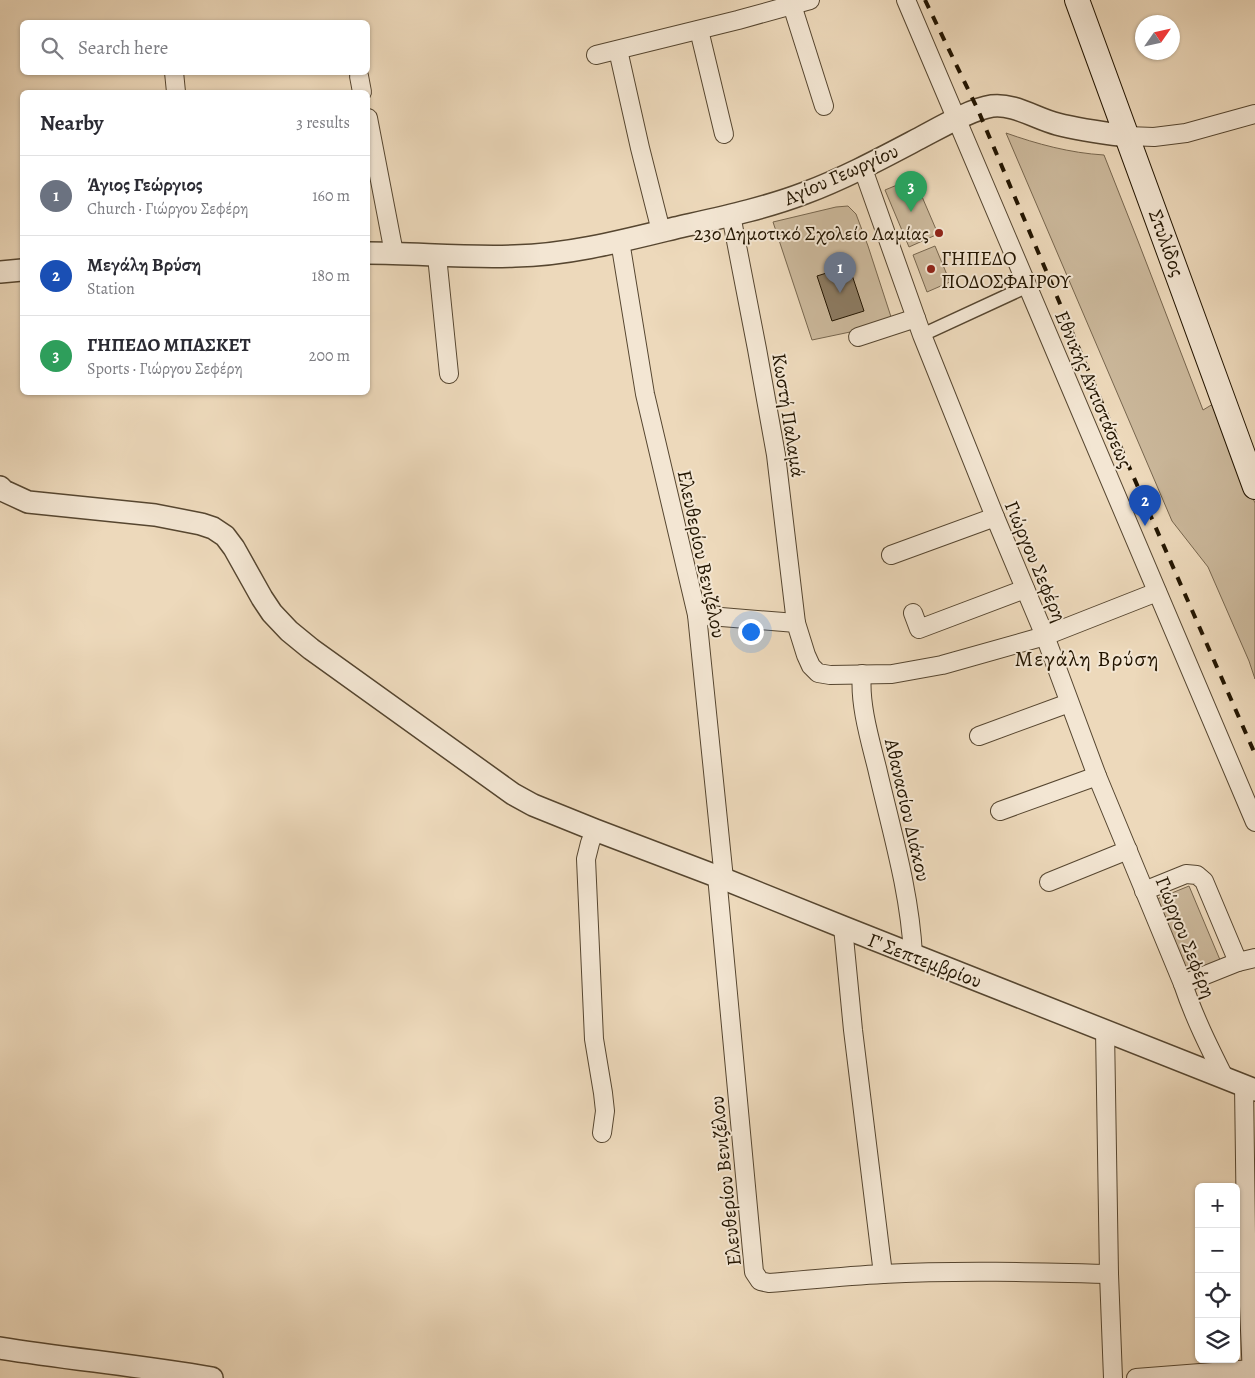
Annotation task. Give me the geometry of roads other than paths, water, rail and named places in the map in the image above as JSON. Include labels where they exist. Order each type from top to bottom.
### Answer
[{"type":"main road","name":"Στυλίδος","points":[[1078,0],[1254,478]]},
{"type":"street","points":[[596,55],[810,0]]},
{"type":"street","name":"Εθνικής Αντιστάσεως","points":[[906,0],[1255,822]]},
{"type":"street","points":[[792,4],[824,106]]},
{"type":"street","points":[[699,30],[724,134]]},
{"type":"street","points":[[618,50],[661,231]]},
{"type":"street","points":[[174,75],[176,90]]},
{"type":"street","name":"Αγίου Γεωργίου","points":[[370,253],[437,256],[543,255],[731,215],[827,185],[863,169],[957,119],[991,106],[1018,110],[1055,124],[1079,130],[1127,136]]},
{"type":"street","points":[[1127,136],[1154,137],[1186,132],[1255,114]]},
{"type":"street","points":[[370,128],[394,253]]},
{"type":"street","name":"Γιώργου Σεφέρη","points":[[863,169],[922,335],[1045,636],[1097,776],[1190,1004],[1224,1077]]},
{"type":"street","name":"Κωστή Παλαμά","points":[[731,215],[758,349],[776,455],[796,623],[806,655],[811,666],[818,673],[862,674]]},
{"type":"street","name":"Ελευθερίου Βενιζέλου","points":[[620,240],[645,394],[697,615],[754,1272],[760,1281],[769,1284],[883,1274],[1033,1272],[1109,1274]]},
{"type":"street","points":[[437,256],[449,374]]},
{"type":"street","points":[[0,272],[20,270]]},
{"type":"street","points":[[922,335],[1028,286]]},
{"type":"street","points":[[858,337],[916,318]]},
{"type":"street","name":"Γ' Σεπτεμβρίου","points":[[0,487],[4,491],[28,502],[155,515],[213,528],[225,536],[234,548],[262,598],[272,613],[289,631],[311,649],[513,794],[595,830],[721,878],[1250,1088]]},
{"type":"street","points":[[891,555],[995,517]]},
{"type":"street","points":[[913,613],[919,629],[1025,589]]},
{"type":"street","points":[[862,674],[892,674],[968,659],[1045,636],[1157,592]]},
{"type":"street","points":[[697,615],[796,623]]},
{"type":"street","name":"Αθανασίου Διάκου","points":[[862,674],[860,688],[912,926],[913,955]]},
{"type":"street","points":[[979,736],[1069,703]]},
{"type":"street","points":[[1000,811],[1097,776]]},
{"type":"street","points":[[595,830],[586,859],[594,1039],[605,1110],[602,1133]]},
{"type":"street","points":[[1049,882],[1128,850]]},
{"type":"street","points":[[1144,891],[1186,874],[1198,875],[1204,881],[1246,960],[1183,984]]},
{"type":"street","points":[[843,927],[854,1040],[883,1274]]},
{"type":"street","points":[[1105,1030],[1112,1378]]},
{"type":"street","points":[[1136,1378],[1252,1373],[1246,1234],[1250,1088]]},
{"type":"street","points":[[0,1348],[212,1378]]},
{"type":"railway","points":[[925,0],[978,110],[1127,462],[1255,754]]},
{"type":"place","name":"ΓΗΠΕΔΟ ΜΠΑΣΚΕΤ","points":[[911,212]]},
{"type":"place","name":"23ο Δημοτικό Σχολείο Λαμίας","points":[[939,233]]},
{"type":"place","name":"ΓΗΠΕΔΟ ΠΟΔΟΣΦΑΙΡΟΥ","points":[[931,269]]},
{"type":"place","name":"Άγιος Γεώργιος","points":[[840,293]]},
{"type":"place","name":"Μεγάλη Βρύση","points":[[1145,526]]},
{"type":"district","name":"Μεγάλη Βρύση","points":[[1087,658]]}]
